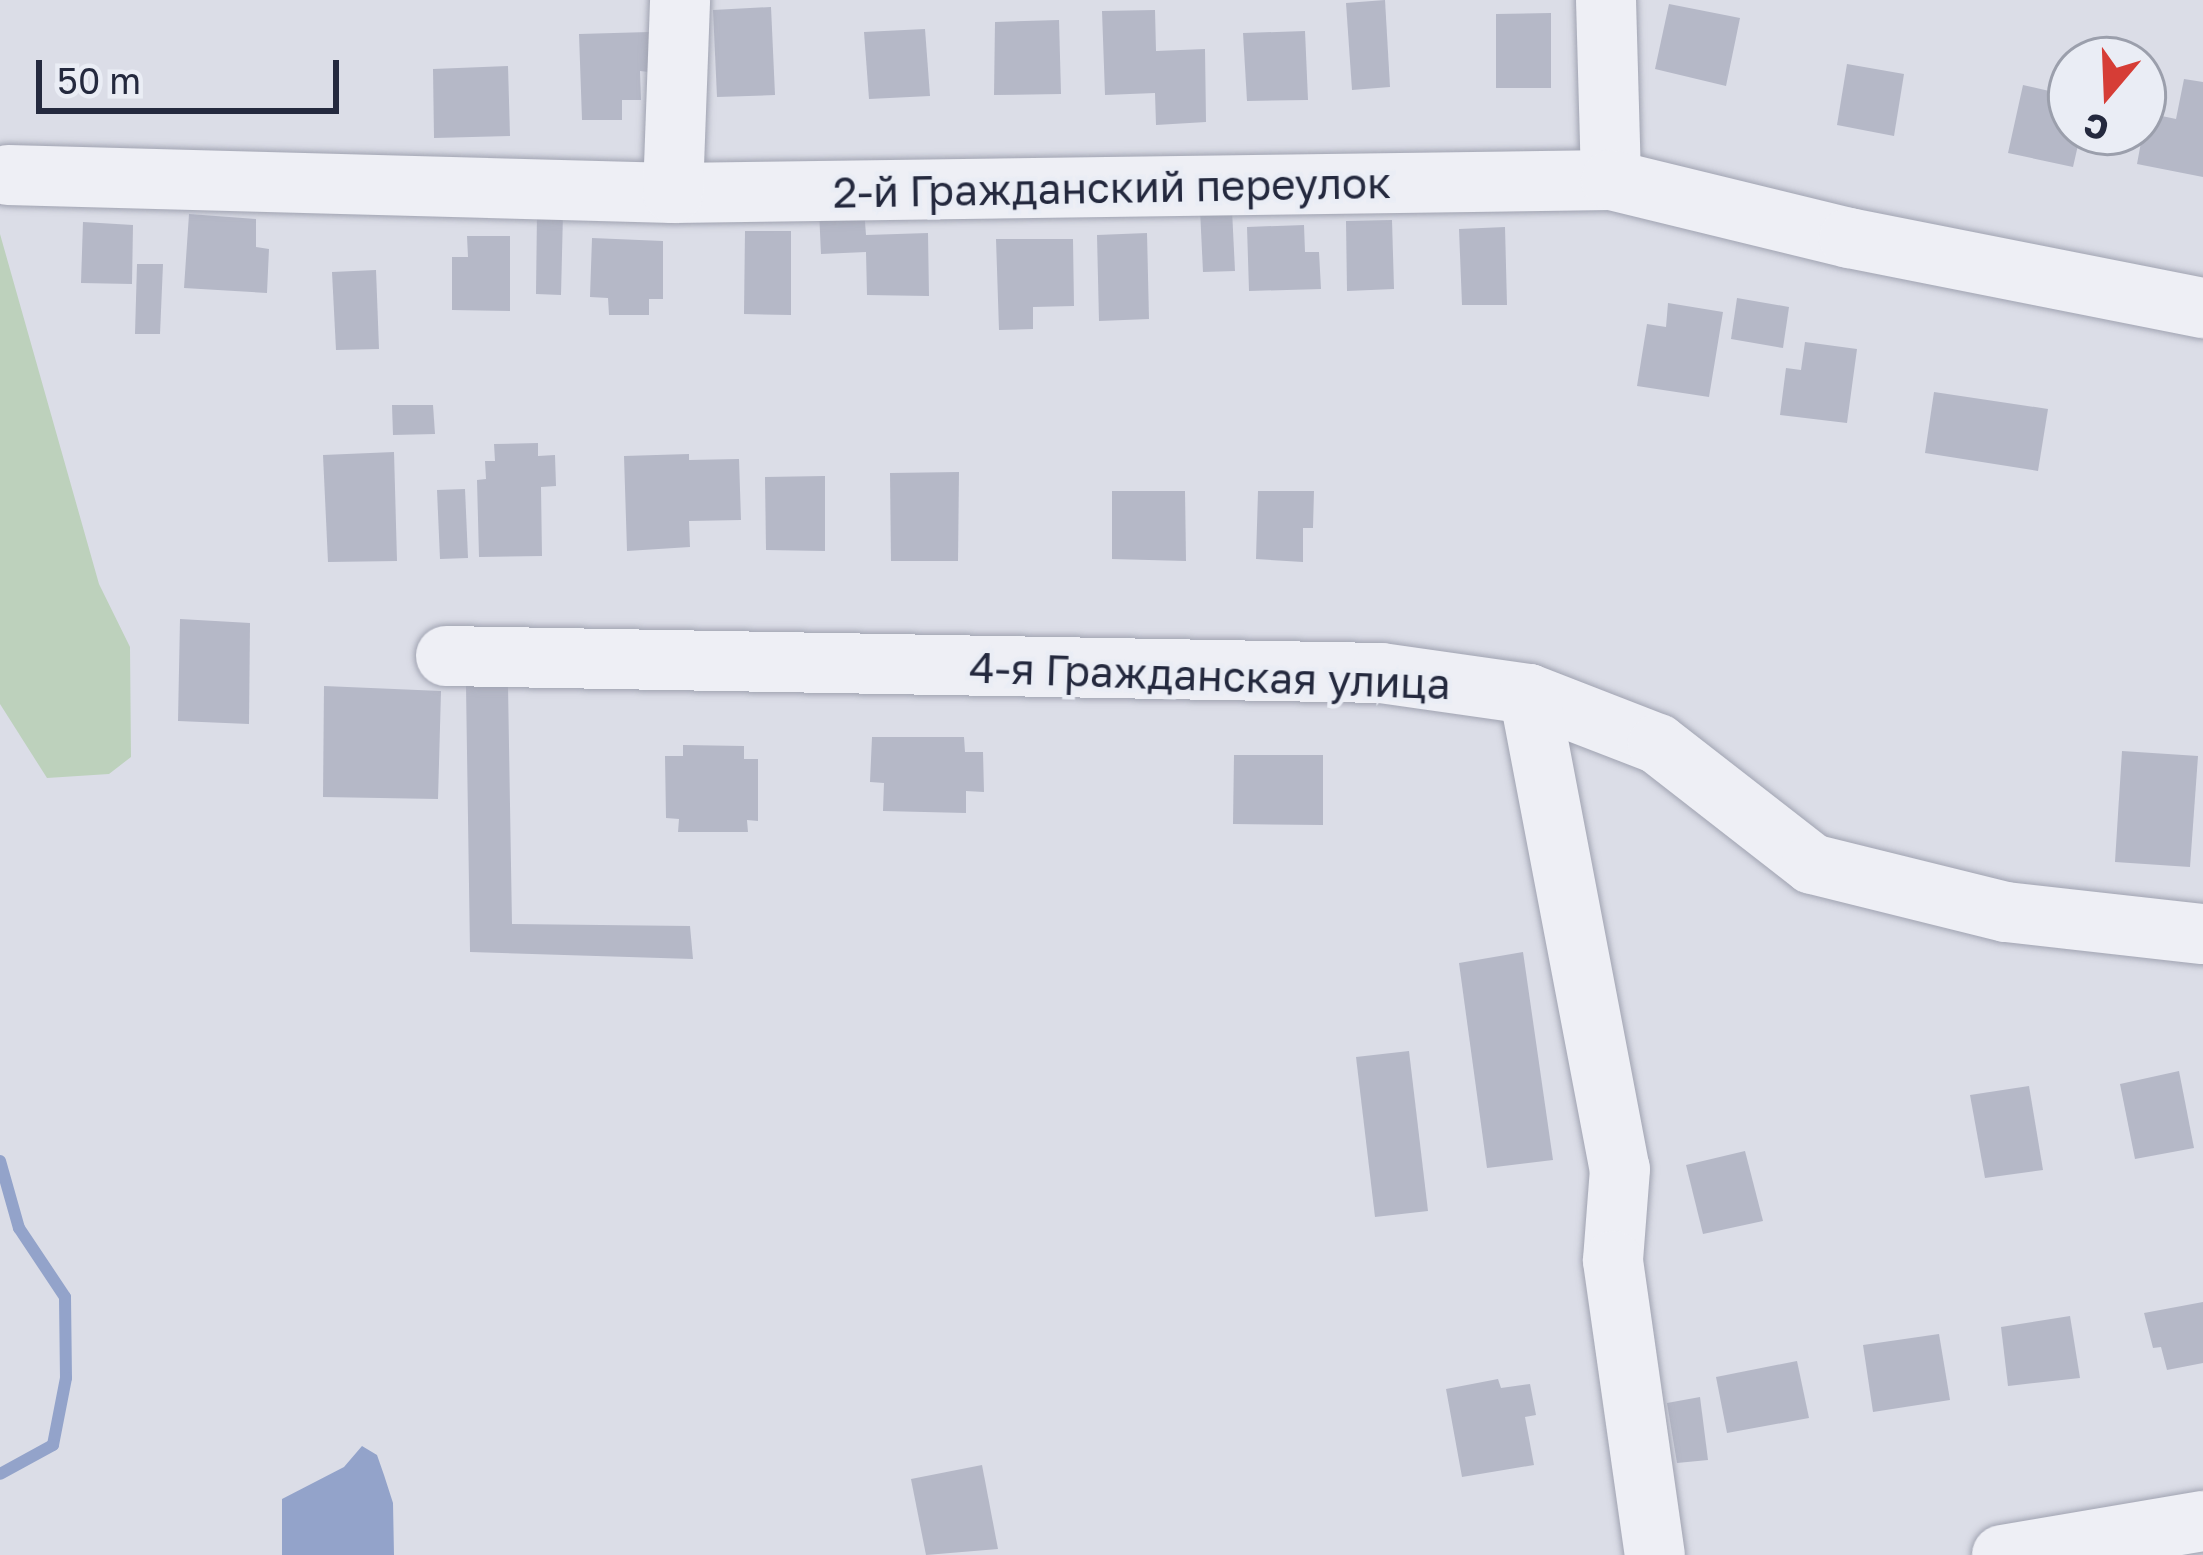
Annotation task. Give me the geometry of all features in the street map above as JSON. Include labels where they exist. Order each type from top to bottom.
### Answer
[{"type":"street","points":[[673,193],[680,0]]},
{"type":"street","points":[[1606,0],[1611,180]]},
{"type":"street","name":"2-й Гражданский переулок","points":[[8,175],[673,193],[1611,180],[1849,238],[2203,308]]},
{"type":"street","name":"4-я Гражданская улица","points":[[446,656],[1381,673],[1529,694],[1658,744],[1812,864],[2006,912],[2203,934]]},
{"type":"street","points":[[1529,694],[1620,1169],[1613,1261],[1655,1555]]},
{"type":"street","points":[[2002,1555],[2172,1535]]},
{"type":"green space","points":[[0,234],[99,584],[130,647],[131,757],[109,774],[47,778],[0,704]]},
{"type":"water","points":[[362,1446],[377,1455],[393,1503],[394,1555],[282,1555],[282,1499],[344,1467]]},
{"type":"building","points":[[1385,0],[1390,87],[1352,90],[1346,3]]},
{"type":"building","points":[[1669,4],[1740,18],[1726,86],[1655,69]]},
{"type":"building","points":[[771,7],[775,95],[717,97],[713,10]]},
{"type":"building","points":[[1155,10],[1156,51],[1205,49],[1206,122],[1156,125],[1155,93],[1105,95],[1102,11]]},
{"type":"building","points":[[1551,13],[1551,88],[1496,88],[1496,14]]},
{"type":"building","points":[[1059,20],[1061,94],[994,95],[995,22]]},
{"type":"building","points":[[925,29],[930,96],[869,99],[864,32]]},
{"type":"building","points":[[1305,31],[1308,100],[1247,101],[1243,33]]},
{"type":"building","points":[[649,32],[649,72],[640,71],[641,100],[622,100],[622,120],[582,120],[579,34]]},
{"type":"building","points":[[1847,64],[1904,74],[1894,136],[1837,125]]},
{"type":"building","points":[[508,66],[510,136],[434,138],[433,69]]},
{"type":"building","points":[[2184,79],[2203,82],[2203,177],[2137,164],[2138,156],[2167,156],[2167,117],[2176,119]]},
{"type":"building","points":[[2023,85],[2047,90],[2047,156],[2076,156],[2073,167],[2008,153]]},
{"type":"building","points":[[864,209],[866,235],[928,233],[929,296],[867,295],[866,252],[821,254],[819,211]]},
{"type":"building","points":[[1200,209],[1232,210],[1235,271],[1203,272]]},
{"type":"building","points":[[537,213],[563,213],[561,295],[536,294]]},
{"type":"building","points":[[189,214],[256,219],[256,247],[269,249],[267,293],[184,288]]},
{"type":"building","points":[[1392,220],[1394,289],[1347,291],[1346,221]]},
{"type":"building","points":[[83,222],[133,225],[132,284],[81,283]]},
{"type":"building","points":[[1304,225],[1305,252],[1319,252],[1321,289],[1249,291],[1247,227]]},
{"type":"building","points":[[1505,227],[1507,305],[1462,305],[1459,229]]},
{"type":"building","points":[[745,231],[791,231],[791,315],[744,314]]},
{"type":"building","points":[[1147,233],[1149,319],[1099,321],[1097,235]]},
{"type":"building","points":[[467,236],[510,236],[510,311],[452,310],[452,257],[468,257]]},
{"type":"building","points":[[592,238],[663,241],[663,299],[649,299],[649,315],[609,315],[608,298],[590,297]]},
{"type":"building","points":[[996,239],[1073,239],[1074,306],[1033,307],[1033,329],[999,330]]},
{"type":"building","points":[[137,264],[163,264],[160,334],[135,334]]},
{"type":"building","points":[[376,270],[379,349],[336,350],[332,272]]},
{"type":"building","points":[[1737,298],[1789,307],[1783,348],[1731,339]]},
{"type":"building","points":[[1668,303],[1723,312],[1709,397],[1637,386],[1647,324],[1666,327]]},
{"type":"building","points":[[1805,342],[1857,349],[1847,423],[1780,415],[1786,368],[1801,370]]},
{"type":"building","points":[[1934,392],[2048,409],[2038,471],[1925,453]]},
{"type":"building","points":[[392,405],[433,405],[435,434],[393,435]]},
{"type":"building","points":[[538,443],[538,456],[555,455],[556,486],[541,487],[542,556],[479,557],[477,480],[486,479],[485,461],[495,461],[494,444]]},
{"type":"building","points":[[394,452],[397,561],[328,562],[323,455]]},
{"type":"building","points":[[689,454],[689,460],[739,459],[741,520],[689,521],[690,547],[627,551],[624,456]]},
{"type":"building","points":[[959,472],[958,561],[891,561],[890,473]]},
{"type":"building","points":[[825,476],[825,551],[766,550],[765,477]]},
{"type":"building","points":[[465,489],[468,558],[440,559],[437,490]]},
{"type":"building","points":[[1112,491],[1185,491],[1186,561],[1112,559]]},
{"type":"building","points":[[1258,491],[1314,491],[1313,528],[1303,528],[1303,562],[1256,559]]},
{"type":"building","points":[[180,619],[250,623],[249,724],[178,721]]},
{"type":"building","points":[[508,685],[512,924],[690,926],[693,959],[470,952],[466,686]]},
{"type":"building","points":[[324,686],[441,691],[438,799],[323,797]]},
{"type":"building","points":[[872,737],[964,737],[965,752],[983,752],[984,792],[966,791],[966,813],[883,811],[884,783],[870,782]]},
{"type":"building","points":[[683,745],[744,746],[744,759],[758,759],[758,821],[747,820],[748,832],[678,832],[679,819],[666,818],[665,756],[683,756]]},
{"type":"building","points":[[2122,751],[2198,756],[2190,867],[2115,862]]},
{"type":"building","points":[[1234,755],[1323,755],[1323,825],[1233,824]]},
{"type":"building","points":[[1523,952],[1553,1160],[1487,1168],[1459,963]]},
{"type":"building","points":[[1409,1051],[1428,1211],[1375,1217],[1356,1057]]},
{"type":"building","points":[[2179,1071],[2194,1148],[2135,1159],[2120,1084]]},
{"type":"building","points":[[2029,1086],[2043,1170],[1985,1178],[1970,1095]]},
{"type":"building","points":[[1745,1151],[1763,1221],[1703,1234],[1686,1165]]},
{"type":"building","points":[[2203,1302],[2203,1363],[2167,1370],[2161,1347],[2153,1348],[2144,1313]]},
{"type":"building","points":[[2070,1316],[2080,1378],[2008,1386],[2001,1327]]},
{"type":"building","points":[[1939,1334],[1950,1400],[1873,1412],[1863,1345]]},
{"type":"building","points":[[1797,1361],[1809,1418],[1727,1433],[1716,1377]]},
{"type":"building","points":[[1498,1379],[1501,1388],[1530,1384],[1536,1415],[1525,1417],[1534,1465],[1462,1477],[1446,1389]]},
{"type":"building","points":[[1700,1397],[1708,1460],[1677,1463],[1667,1403]]},
{"type":"building","points":[[982,1465],[998,1549],[926,1555],[911,1479]]},
{"type":"waterway","points":[[0,1161],[19,1228],[65,1297],[66,1378],[53,1445],[0,1474]]}]
